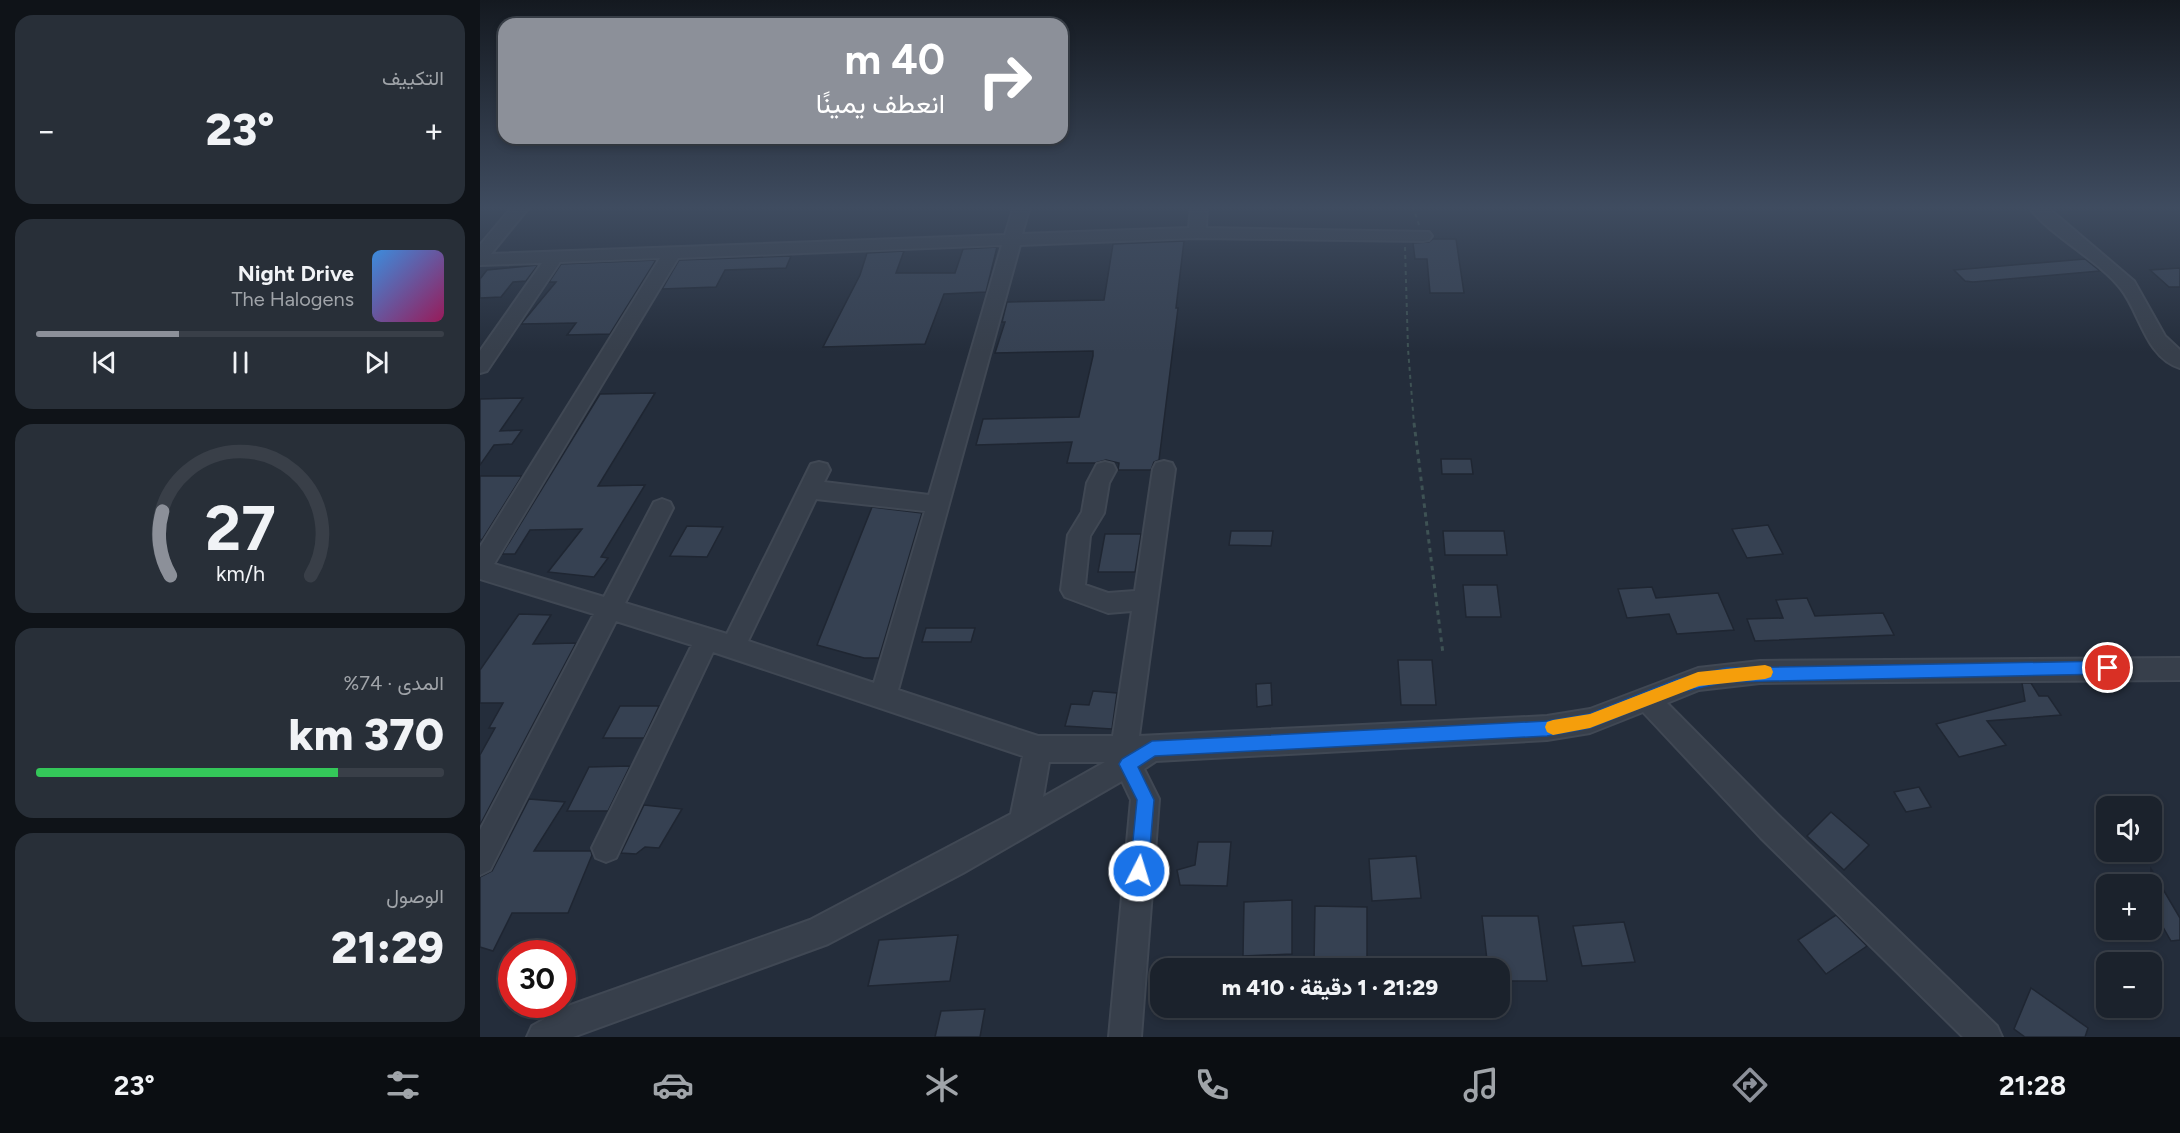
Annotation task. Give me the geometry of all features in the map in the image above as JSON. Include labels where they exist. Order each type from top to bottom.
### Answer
[{"type":"street","points":[[480,258],[594,254]]},
{"type":"street","points":[[671,254],[480,568],[733,647],[1038,749],[1134,754],[1547,728],[1590,721],[1698,679],[1760,672],[2154,667],[2180,669]]},
{"type":"street","points":[[883,698],[1007,254]]},
{"type":"street","points":[[2092,254],[2128,285],[2158,340],[2180,362]]},
{"type":"street","points":[[480,366],[556,256]]},
{"type":"street","points":[[1105,470],[1098,483],[1093,513],[1079,535],[1073,590],[1108,603],[1145,600]]},
{"type":"street","points":[[1125,1037],[1145,800],[1134,754],[1145,600],[1164,470]]},
{"type":"street","points":[[733,647],[815,480],[846,492],[932,504],[937,507]]},
{"type":"street","points":[[480,860],[662,508]]},
{"type":"street","points":[[606,848],[707,639]]},
{"type":"street","points":[[2154,667],[2180,662]]},
{"type":"street","points":[[1647,698],[1721,780],[1986,1037]]},
{"type":"street","points":[[1024,821],[1038,749]]},
{"type":"street","points":[[566,1032],[817,933],[953,862],[1134,754]]},
{"type":"path","points":[[1405,254],[1404,302],[1409,359],[1443,654]]},
{"type":"building","points":[[867,254],[903,254],[896,273],[955,273],[961,254],[995,254],[986,292],[944,294],[925,344],[823,347],[860,275]]},
{"type":"building","points":[[1111,254],[1182,254],[1159,460],[1154,462],[1151,470],[1118,470],[1119,463],[1106,460],[1095,463],[1067,463],[1072,442],[976,445],[983,419],[1079,417],[1093,356],[1093,351],[995,353],[1005,322],[1002,322],[1007,302],[1104,300]]},
{"type":"building","points":[[1414,254],[1458,254],[1464,293],[1430,293],[1427,259],[1415,259]]},
{"type":"building","points":[[791,256],[786,268],[725,270],[716,287],[662,289],[679,260]]},
{"type":"building","points":[[2085,259],[2100,271],[1973,282],[1965,281],[1954,270]]},
{"type":"building","points":[[656,260],[610,334],[567,335],[576,323],[521,324],[556,282],[549,282],[561,264]]},
{"type":"building","points":[[538,265],[526,281],[513,282],[501,297],[480,298],[480,279],[487,270]]},
{"type":"building","points":[[2180,268],[2180,287],[2169,287],[2150,270]]},
{"type":"building","points":[[655,393],[598,486],[645,485],[601,557],[608,558],[594,577],[548,572],[582,529],[530,530],[515,554],[502,554],[600,394]]},
{"type":"building","points":[[523,398],[500,431],[522,430],[512,444],[494,445],[480,465],[480,399]]},
{"type":"building","points":[[1441,459],[1471,459],[1473,474],[1442,474]]},
{"type":"building","points":[[480,476],[522,476],[482,540],[480,539]]},
{"type":"building","points":[[872,507],[922,513],[879,658],[864,658],[817,645]]},
{"type":"building","points":[[1768,525],[1783,554],[1747,558],[1732,529]]},
{"type":"building","points":[[687,526],[723,527],[707,557],[670,556]]},
{"type":"building","points":[[1231,531],[1273,531],[1271,546],[1229,545]]},
{"type":"building","points":[[1443,531],[1504,531],[1507,555],[1445,555]]},
{"type":"building","points":[[1105,534],[1141,534],[1135,572],[1098,572]]},
{"type":"building","points":[[1463,585],[1497,585],[1501,617],[1466,617]]},
{"type":"building","points":[[1652,587],[1656,598],[1718,593],[1734,630],[1677,634],[1669,614],[1627,618],[1618,589]]},
{"type":"building","points":[[1807,598],[1815,616],[1883,613],[1894,635],[1755,641],[1747,619],[1783,618],[1776,600]]},
{"type":"building","points":[[519,614],[551,615],[533,644],[576,643],[480,825],[480,755],[495,728],[489,728],[503,703],[480,703],[480,670]]},
{"type":"building","points":[[926,628],[975,628],[971,642],[922,642]]},
{"type":"building","points":[[1398,660],[1432,660],[1436,705],[1401,705]]},
{"type":"building","points":[[1271,683],[1272,705],[1257,707],[1256,684]]},
{"type":"building","points":[[2022,683],[2031,683],[2039,696],[2048,696],[2061,715],[1987,721],[2006,745],[1959,757],[1936,724],[2025,701]]},
{"type":"building","points":[[1093,691],[1117,693],[1112,729],[1065,726],[1071,704],[1089,705]]},
{"type":"building","points":[[620,706],[659,706],[644,738],[603,738]]},
{"type":"building","points":[[630,766],[608,811],[567,811],[589,767]]},
{"type":"building","points":[[1919,787],[1931,807],[1906,812],[1894,792]]},
{"type":"building","points":[[529,799],[565,802],[534,851],[591,851],[592,855],[568,913],[512,913],[493,951],[480,947],[480,877],[492,871]]},
{"type":"building","points":[[644,805],[682,809],[659,848],[645,847],[636,854],[621,853]]},
{"type":"building","points":[[1831,812],[1869,845],[1844,870],[1807,836]]},
{"type":"building","points":[[1198,842],[1231,842],[1227,886],[1180,885],[1177,870],[1195,865]]},
{"type":"building","points":[[1416,856],[1421,898],[1372,901],[1369,859]]},
{"type":"building","points":[[2162,888],[2180,918],[2180,940],[2171,941],[2162,925]]},
{"type":"building","points":[[1292,900],[1292,954],[1243,956],[1244,902]]},
{"type":"building","points":[[1315,906],[1367,907],[1367,958],[1314,958]]},
{"type":"building","points":[[1836,915],[1867,946],[1826,974],[1798,940]]},
{"type":"building","points":[[1482,916],[1538,916],[1547,981],[1510,981],[1510,958],[1487,958]]},
{"type":"building","points":[[1624,922],[1635,962],[1582,966],[1573,926]]},
{"type":"building","points":[[958,935],[950,981],[868,986],[879,940]]},
{"type":"building","points":[[2031,988],[2088,1028],[2085,1037],[2025,1037],[2014,1029]]},
{"type":"building","points":[[985,1009],[980,1037],[935,1037],[941,1011]]},
{"type":"slow traffic","points":[[1553,727],[1590,721],[1698,679],[1765,672]]},
{"type":"route","points":[[1139,871],[1145,800],[1127,764],[1152,749],[1547,728],[1590,721],[1698,679],[1760,672],[2108,668]]}]
